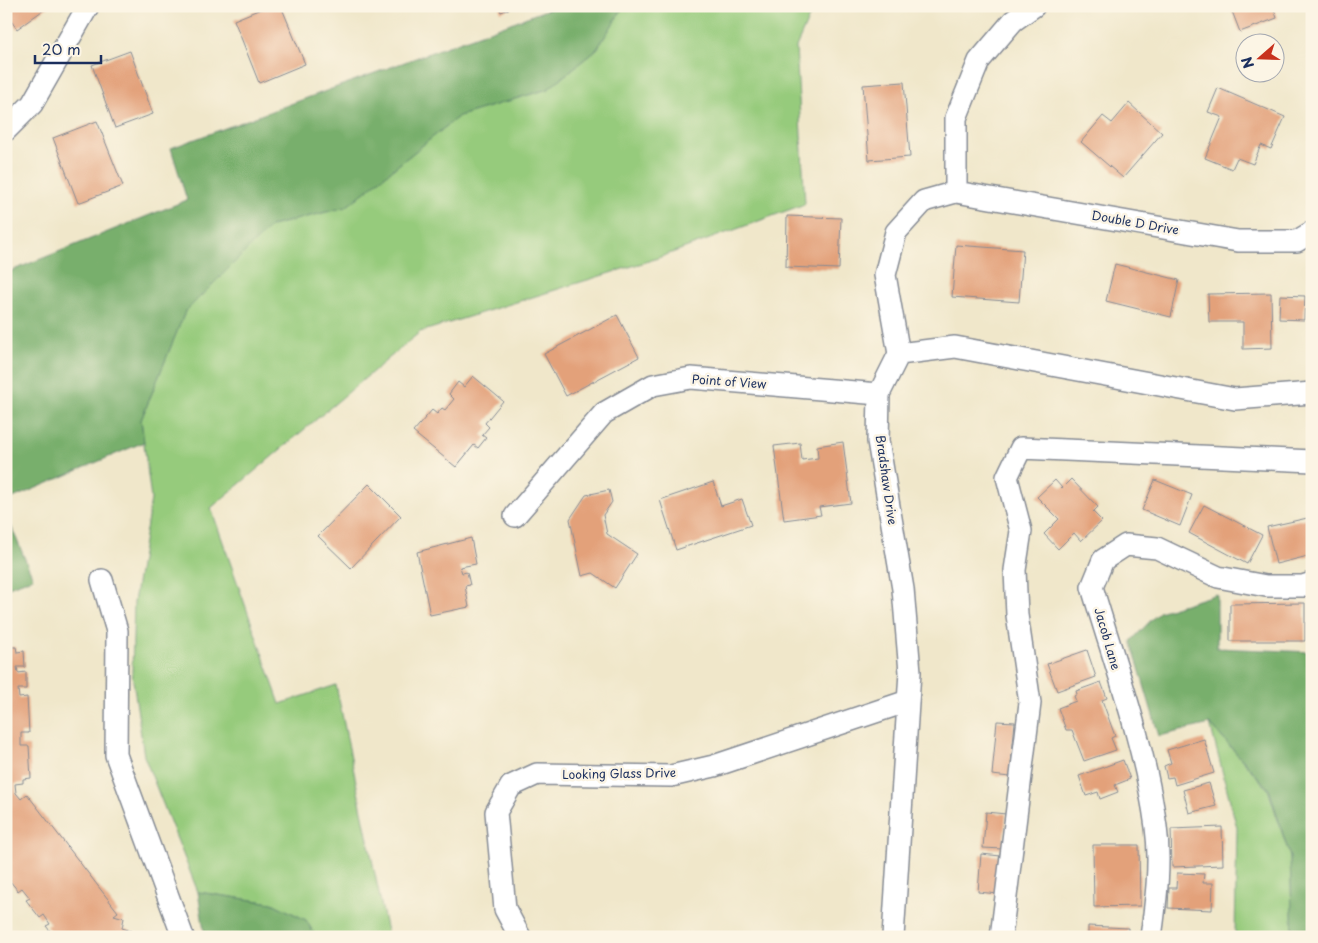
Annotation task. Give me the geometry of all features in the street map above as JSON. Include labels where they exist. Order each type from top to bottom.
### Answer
[{"type":"street","points":[[6,130],[32,104],[88,6]]},
{"type":"street","points":[[1034,6],[1013,21],[978,61],[956,118],[956,192],[924,201],[896,232],[886,275],[899,354],[955,347],[1235,399],[1312,393]]},
{"type":"street","name":"Double D Drive","points":[[956,192],[1238,241],[1297,241],[1312,232]]},
{"type":"street","name":"Bradshaw Drive","points":[[894,937],[910,672],[903,590],[878,441],[879,394],[899,354]]},
{"type":"street","name":"Point of View","points":[[515,516],[604,413],[653,385],[691,378],[879,394]]},
{"type":"street","points":[[1002,937],[1030,703],[1016,615],[1015,570],[1021,531],[1008,477],[1021,448],[1312,461]]},
{"type":"street","name":"Jacob Lane","points":[[1151,937],[1157,894],[1156,828],[1142,759],[1092,587],[1103,560],[1126,545],[1157,548],[1218,577],[1266,586],[1303,586],[1312,583]]},
{"type":"street","points":[[102,580],[117,631],[116,755],[183,937]]},
{"type":"street","name":"Looking Glass Drive","points":[[520,937],[505,909],[496,812],[511,786],[537,774],[670,776],[714,766],[908,701]]},
{"type":"green space","points":[[557,6],[624,6],[597,49],[548,89],[459,116],[346,207],[271,226],[185,312],[141,420],[144,442],[6,501],[6,273],[187,200],[171,148]]},
{"type":"green space","points":[[624,6],[814,6],[796,47],[805,204],[655,259],[420,332],[211,508],[280,704],[336,685],[388,937],[316,937],[306,920],[272,903],[198,892],[144,756],[132,673],[134,602],[151,499],[141,420],[185,312],[271,226],[346,207],[459,116],[548,89],[597,49]]},
{"type":"green space","points":[[6,514],[33,578],[6,588]]},
{"type":"green space","points":[[1217,594],[1217,648],[1312,652],[1312,937],[1293,937],[1290,857],[1269,789],[1210,724],[1159,736],[1131,641],[1159,612]]},
{"type":"green space","points":[[1210,724],[1268,789],[1290,857],[1293,937],[1235,937],[1237,828]]},
{"type":"green space","points":[[198,892],[272,903],[306,920],[316,937],[205,937]]},
{"type":"building","points":[[6,6],[49,6],[17,29],[6,14]]},
{"type":"building","points":[[268,6],[281,6],[305,64],[259,83],[234,20]]},
{"type":"building","points":[[499,6],[516,6],[501,12]]},
{"type":"building","points":[[1230,6],[1273,6],[1277,18],[1240,32]]},
{"type":"building","points":[[130,51],[153,114],[115,128],[92,65]]},
{"type":"building","points":[[904,82],[910,157],[869,160],[863,85]]},
{"type":"building","points":[[1218,88],[1285,117],[1271,149],[1261,145],[1253,164],[1237,158],[1232,169],[1205,158],[1222,117],[1208,112]]},
{"type":"building","points":[[1129,103],[1162,133],[1123,178],[1081,142],[1103,116],[1112,123]]},
{"type":"building","points":[[97,121],[123,186],[78,203],[53,138]]},
{"type":"building","points":[[787,216],[841,218],[839,269],[786,267]]},
{"type":"building","points":[[956,245],[1023,250],[1019,302],[952,297]]},
{"type":"building","points":[[1115,264],[1179,280],[1171,317],[1106,301]]},
{"type":"building","points":[[1271,293],[1272,348],[1243,349],[1243,322],[1209,322],[1208,294]]},
{"type":"building","points":[[1280,295],[1305,296],[1304,320],[1279,319]]},
{"type":"building","points":[[617,315],[639,357],[566,396],[544,354]]},
{"type":"building","points":[[473,376],[503,401],[485,423],[489,427],[482,435],[486,438],[478,448],[474,445],[456,467],[413,432],[432,410],[437,414],[442,408],[445,410],[454,399],[449,394],[458,382],[464,387]]},
{"type":"building","points":[[843,442],[851,503],[819,507],[821,515],[784,520],[774,446],[800,443],[802,460],[818,458],[817,446]]},
{"type":"building","points":[[1071,479],[1098,507],[1093,512],[1102,521],[1081,541],[1074,533],[1058,549],[1044,534],[1059,519],[1037,497],[1055,480],[1062,488]]},
{"type":"building","points":[[1155,480],[1192,495],[1180,526],[1142,510]]},
{"type":"building","points":[[713,482],[721,506],[742,499],[751,525],[676,550],[660,500]]},
{"type":"building","points":[[369,484],[401,516],[351,568],[318,536]]},
{"type":"building","points":[[609,490],[612,502],[603,515],[607,534],[637,554],[615,588],[593,573],[582,576],[570,519],[586,495]]},
{"type":"building","points":[[1204,505],[1262,535],[1247,564],[1189,533]]},
{"type":"building","points":[[1312,517],[1312,555],[1276,564],[1267,527]]},
{"type":"building","points":[[471,538],[476,564],[460,567],[462,573],[467,572],[470,585],[465,586],[469,607],[430,615],[417,552]]},
{"type":"building","points":[[1305,603],[1305,641],[1230,641],[1230,604]]},
{"type":"building","points":[[6,647],[16,647],[17,652],[24,651],[25,667],[17,667],[18,673],[26,672],[26,689],[18,689],[19,698],[27,697],[29,733],[21,733],[21,746],[29,746],[31,778],[23,779],[23,783],[15,784],[16,793],[21,799],[27,794],[118,912],[114,915],[124,918],[122,928],[131,931],[129,937],[55,937],[46,926],[50,924],[44,915],[40,918],[26,900],[30,898],[22,888],[18,891],[6,876]]},
{"type":"building","points":[[1087,650],[1096,677],[1057,691],[1047,664]]},
{"type":"building","points":[[1101,682],[1107,698],[1102,700],[1115,736],[1111,738],[1116,750],[1084,761],[1072,730],[1066,730],[1058,708],[1076,701],[1074,696],[1077,694],[1076,691]]},
{"type":"building","points":[[997,721],[1015,722],[1010,777],[992,775]]},
{"type":"building","points":[[1204,739],[1214,773],[1175,785],[1173,777],[1167,778],[1164,766],[1171,763],[1167,750]]},
{"type":"building","points":[[1123,760],[1130,779],[1115,785],[1118,792],[1100,799],[1098,792],[1086,796],[1079,776]]},
{"type":"building","points":[[1209,783],[1216,806],[1189,813],[1183,790]]},
{"type":"building","points":[[986,812],[1006,814],[1003,849],[983,848]]},
{"type":"building","points":[[1222,827],[1223,865],[1172,867],[1171,829]]},
{"type":"building","points":[[1093,845],[1139,845],[1140,906],[1094,907]]},
{"type":"building","points":[[981,854],[1001,856],[998,894],[978,892]]},
{"type":"building","points":[[1177,873],[1204,874],[1203,883],[1213,883],[1212,910],[1168,908],[1169,888],[1176,888]]},
{"type":"building","points":[[1088,926],[1128,928],[1128,937],[1088,937]]}]
